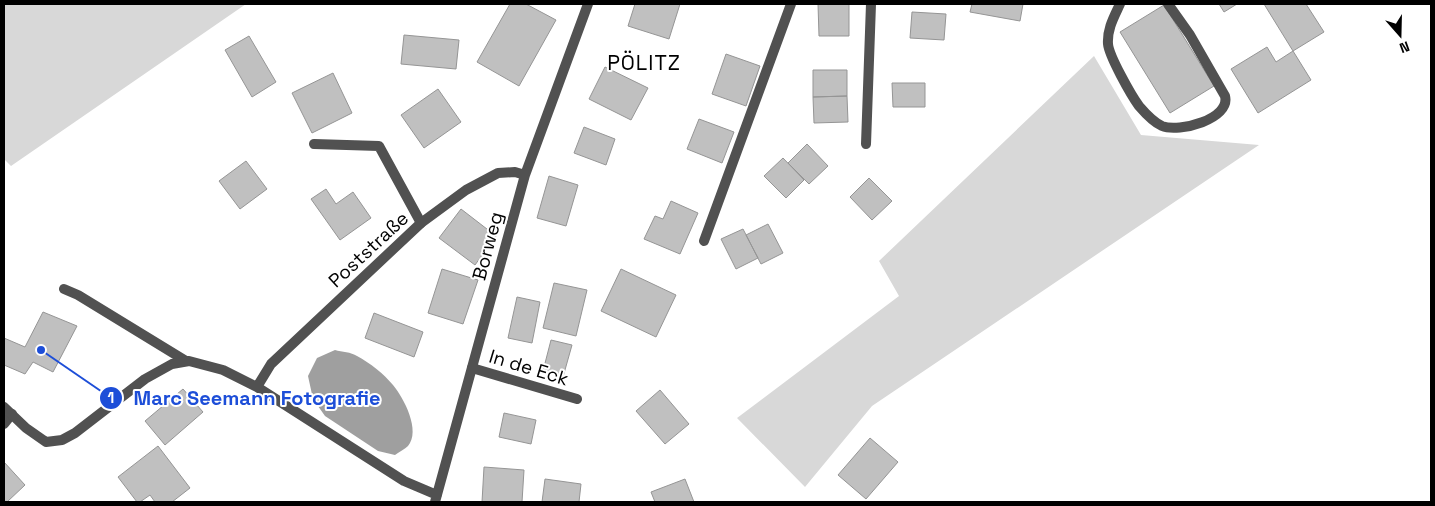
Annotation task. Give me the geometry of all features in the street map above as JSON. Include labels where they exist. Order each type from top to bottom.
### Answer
[{"type":"street","name":"Borweg","points":[[436,499],[525,175],[588,4]]},
{"type":"street","points":[[704,241],[791,4]]},
{"type":"street","points":[[866,144],[871,4]]},
{"type":"street","points":[[1120,4],[1110,27],[1109,51],[1138,104],[1148,116],[1163,126],[1175,128],[1203,124],[1225,108],[1226,96],[1190,35],[1168,4]]},
{"type":"street","points":[[314,144],[379,146],[421,223]]},
{"type":"street","name":"Poststraße","points":[[257,387],[272,364],[421,223],[466,190],[498,173],[515,172],[525,175]]},
{"type":"street","points":[[64,289],[78,295],[186,361],[223,370],[257,387],[404,481],[436,499]]},
{"type":"street","points":[[4,424],[8,410],[26,428],[46,442],[62,440],[75,433],[145,379],[172,364],[186,361]]},
{"type":"street","name":"In de Eck","points":[[472,368],[577,399]]},
{"type":"shaded area","points":[[4,4],[246,4],[11,166],[4,159]]},
{"type":"shaded area","points":[[1094,56],[1141,135],[1259,145],[872,406],[805,487],[737,418],[899,296],[879,261]]},
{"type":"shaded area","points":[[335,350],[355,355],[372,365],[389,381],[402,398],[410,415],[413,432],[412,440],[408,446],[395,455],[378,451],[325,416],[313,399],[308,376],[317,358]]},
{"type":"building","points":[[510,4],[526,4],[556,20],[519,86],[477,62]]},
{"type":"building","points":[[635,4],[680,4],[669,39],[628,26]]},
{"type":"building","points":[[818,4],[849,4],[849,36],[819,36]]},
{"type":"building","points":[[972,4],[1023,4],[1020,21],[970,12]]},
{"type":"building","points":[[1219,4],[1237,4],[1224,12]]},
{"type":"building","points":[[1264,4],[1306,4],[1324,32],[1293,51]]},
{"type":"building","points":[[1164,5],[1214,86],[1170,113],[1120,32]]},
{"type":"building","points":[[912,12],[946,14],[944,40],[910,38]]},
{"type":"building","points":[[404,35],[459,40],[456,69],[401,64]]},
{"type":"building","points":[[249,36],[276,82],[252,97],[225,50]]},
{"type":"building","points":[[1267,47],[1276,62],[1293,51],[1311,80],[1258,113],[1231,69]]},
{"type":"building","points":[[726,54],[760,66],[746,106],[712,94]]},
{"type":"building","points":[[605,67],[648,88],[631,120],[589,99]]},
{"type":"building","points":[[813,70],[847,70],[847,96],[813,97]]},
{"type":"building","points":[[333,73],[352,113],[312,133],[292,93]]},
{"type":"building","points":[[892,83],[925,83],[925,107],[893,107]]},
{"type":"building","points":[[438,89],[461,122],[424,148],[401,115]]},
{"type":"building","points":[[847,96],[848,122],[814,123],[813,97]]},
{"type":"building","points":[[699,119],[734,132],[722,163],[687,149]]},
{"type":"building","points":[[584,127],[615,139],[606,165],[574,153]]},
{"type":"building","points":[[807,144],[828,166],[809,184],[788,163]]},
{"type":"building","points":[[783,158],[804,180],[786,198],[764,176]]},
{"type":"building","points":[[246,161],[267,189],[240,209],[219,181]]},
{"type":"building","points":[[549,176],[578,185],[566,226],[537,218]]},
{"type":"building","points":[[869,178],[892,201],[872,220],[850,197]]},
{"type":"building","points":[[326,189],[336,204],[353,192],[371,218],[340,240],[311,199]]},
{"type":"building","points":[[671,201],[698,213],[680,254],[644,239],[655,216],[663,219]]},
{"type":"building","points":[[461,209],[496,236],[475,265],[439,238]]},
{"type":"building","points":[[768,224],[783,253],[761,264],[746,235]]},
{"type":"building","points":[[743,229],[758,258],[736,269],[721,239]]},
{"type":"building","points":[[442,269],[478,280],[463,324],[428,313]]},
{"type":"building","points":[[621,269],[676,295],[656,337],[601,311]]},
{"type":"building","points":[[554,283],[587,290],[576,336],[543,328]]},
{"type":"building","points":[[517,297],[540,302],[532,343],[508,338]]},
{"type":"building","points":[[43,312],[77,326],[53,372],[33,362],[25,374],[4,365],[4,338],[25,347]]},
{"type":"building","points":[[374,313],[423,332],[414,357],[365,338]]},
{"type":"building","points":[[551,340],[572,345],[563,377],[543,371]]},
{"type":"building","points":[[183,389],[203,412],[165,445],[145,421]]},
{"type":"building","points":[[660,390],[689,424],[665,444],[636,411]]},
{"type":"building","points":[[504,413],[536,420],[531,444],[499,437]]},
{"type":"building","points":[[870,438],[898,462],[866,499],[838,475]]},
{"type":"building","points":[[158,446],[190,488],[172,502],[155,502],[150,495],[137,502],[118,477]]},
{"type":"building","points":[[4,462],[25,485],[7,502],[4,502]]},
{"type":"building","points":[[484,467],[524,470],[522,502],[482,502]]},
{"type":"building","points":[[545,479],[581,484],[579,502],[542,502]]},
{"type":"building","points":[[685,479],[694,502],[655,502],[651,492]]},
{"type":"place","name":"Marc Seemann Fotografie","points":[[41,350]]},
{"type":"district","name":"PÖLITZ","points":[[644,63]]}]
